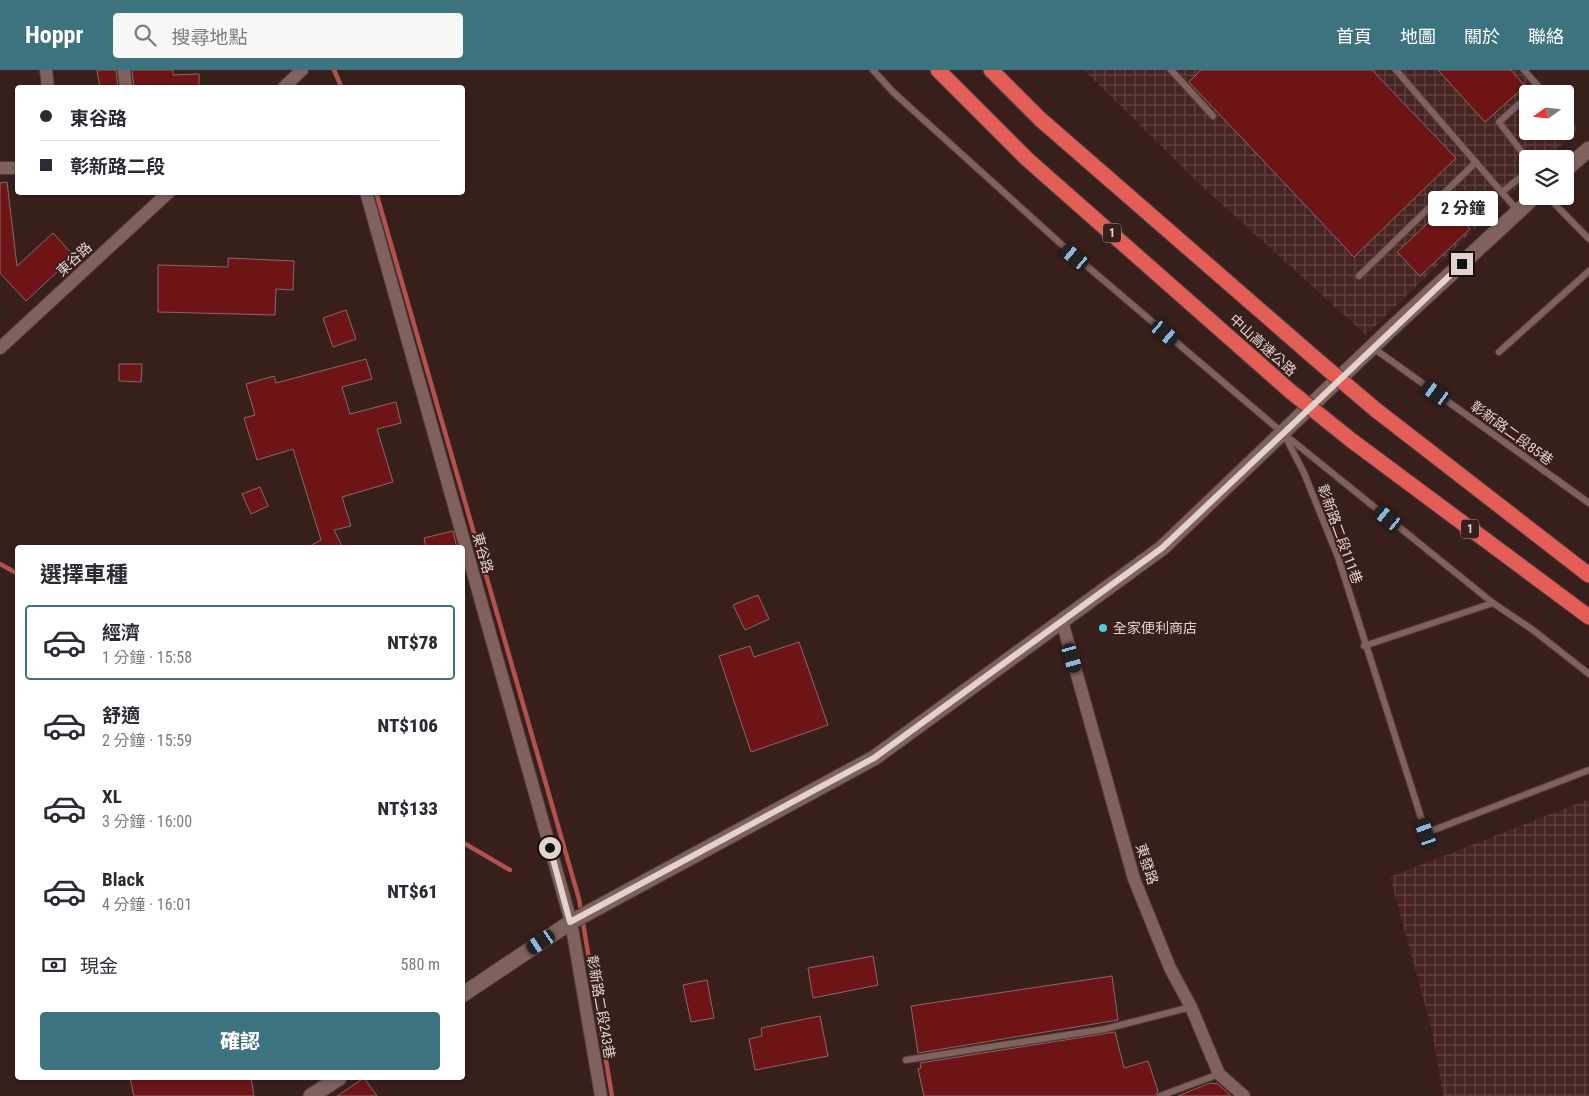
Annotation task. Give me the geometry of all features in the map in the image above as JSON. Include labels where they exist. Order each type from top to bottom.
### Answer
[{"type":"highway","name":"中山高速公路","points":[[938,70],[1028,159],[1290,391],[1351,440],[1589,617]]},
{"type":"highway","name":"中山高速公路","points":[[991,70],[1040,120],[1376,410],[1589,575]]},
{"type":"street","points":[[46,70],[48,85]]},
{"type":"street","points":[[124,70],[126,85]]},
{"type":"street","points":[[286,85],[302,70]]},
{"type":"street","points":[[1574,162],[1589,149]]},
{"type":"street","points":[[0,168],[15,168]]},
{"type":"street","name":"東谷路","points":[[0,348],[166,195]]},
{"type":"street","name":"東谷路","points":[[367,195],[465,545]]},
{"type":"street","points":[[465,993],[570,922],[874,758],[1162,548],[1284,434],[1372,347],[1526,205]]},
{"type":"street","name":"東谷路","points":[[465,546],[570,922]]},
{"type":"street","name":"東發路","points":[[1062,622],[1134,878],[1170,968],[1191,1007],[1219,1074],[1244,1096]]},
{"type":"street","name":"彰新路二段243巷","points":[[570,922],[601,1096]]},
{"type":"street","points":[[311,1096],[336,1080]]},
{"type":"lane","points":[[873,70],[893,92],[1060,244],[1284,434],[1493,603],[1533,630],[1589,674]]},
{"type":"lane","points":[[1171,70],[1213,116]]},
{"type":"lane","points":[[1396,70],[1519,212]]},
{"type":"lane","points":[[1524,70],[1537,85]]},
{"type":"lane","points":[[1519,103],[1499,122],[1520,150]]},
{"type":"lane","points":[[1359,276],[1476,162]]},
{"type":"lane","points":[[1502,192],[1519,178]]},
{"type":"lane","points":[[1556,205],[1589,239]]},
{"type":"lane","points":[[1499,352],[1589,271]]},
{"type":"lane","name":"彰新路二段85巷","points":[[1372,347],[1589,504]]},
{"type":"lane","name":"彰新路二段111巷","points":[[1284,434],[1304,473],[1338,557],[1364,646],[1426,833],[1589,770]]},
{"type":"lane","points":[[1364,646],[1493,603]]},
{"type":"lane","points":[[906,1060],[1105,1030],[1191,1007]]},
{"type":"lane","points":[[1160,1096],[1219,1074]]},
{"type":"shaded area","points":[[1084,70],[1525,70],[1538,85],[1519,85],[1519,140],[1567,140],[1556,150],[1519,150],[1519,186],[1366,335],[1206,190]]},
{"type":"shaded area","points":[[1574,124],[1578,129],[1574,133]]},
{"type":"shaded area","points":[[1589,799],[1589,1096],[1443,1096],[1432,1030],[1390,877]]},
{"type":"building","points":[[97,70],[116,70],[118,85],[100,85]]},
{"type":"building","points":[[132,70],[173,70],[173,75],[199,74],[199,85],[134,85]]},
{"type":"building","points":[[1201,70],[1372,70],[1456,158],[1354,257],[1189,82]]},
{"type":"building","points":[[1438,70],[1511,70],[1524,85],[1519,85],[1519,91],[1485,122]]},
{"type":"building","points":[[7,182],[17,266],[53,233],[74,256],[26,301],[0,273],[0,183]]},
{"type":"building","points":[[1447,205],[1470,229],[1420,276],[1397,252]]},
{"type":"building","points":[[228,258],[294,261],[293,290],[276,289],[275,315],[158,312],[158,265],[228,267]]},
{"type":"building","points":[[346,310],[356,339],[333,347],[323,318]]},
{"type":"building","points":[[366,359],[372,379],[342,387],[350,414],[396,402],[401,423],[377,429],[393,482],[342,497],[351,526],[334,530],[342,545],[312,545],[321,540],[293,449],[257,460],[244,418],[255,415],[246,384],[274,376],[276,383]]},
{"type":"building","points":[[119,364],[142,364],[141,382],[119,381]]},
{"type":"building","points":[[260,487],[268,506],[251,514],[242,494]]},
{"type":"building","points":[[453,531],[456,545],[425,545],[424,538]]},
{"type":"building","points":[[758,595],[769,619],[745,630],[733,605]]},
{"type":"building","points":[[799,642],[828,725],[751,752],[719,656],[750,646],[754,657]]},
{"type":"building","points":[[873,956],[878,985],[813,998],[808,968]]},
{"type":"building","points":[[1112,976],[1118,1020],[918,1053],[911,1006]]},
{"type":"building","points":[[707,980],[714,1018],[691,1022],[683,985]]},
{"type":"building","points":[[820,1016],[828,1056],[755,1070],[749,1039],[762,1036],[761,1028]]},
{"type":"building","points":[[1115,1032],[1124,1068],[1148,1061],[1158,1091],[1155,1096],[924,1096],[918,1069],[921,1068],[920,1063]]},
{"type":"building","points":[[130,1080],[251,1080],[254,1096],[134,1096]]},
{"type":"building","points":[[361,1080],[365,1080],[377,1096],[337,1096]]},
{"type":"building","points":[[1210,1083],[1218,1084],[1231,1096],[1178,1096]]},
{"type":"waterway","points":[[334,70],[341,85]]},
{"type":"waterway","points":[[377,195],[579,899],[612,1096]]},
{"type":"waterway","points":[[0,564],[15,572]]},
{"type":"waterway","points":[[465,844],[510,870]]},
{"type":"place","name":"全家便利商店","points":[[1103,628]]},
{"type":"route","points":[[550,848],[570,922],[874,758],[1162,548],[1284,434],[1391,329],[1462,264]]}]
